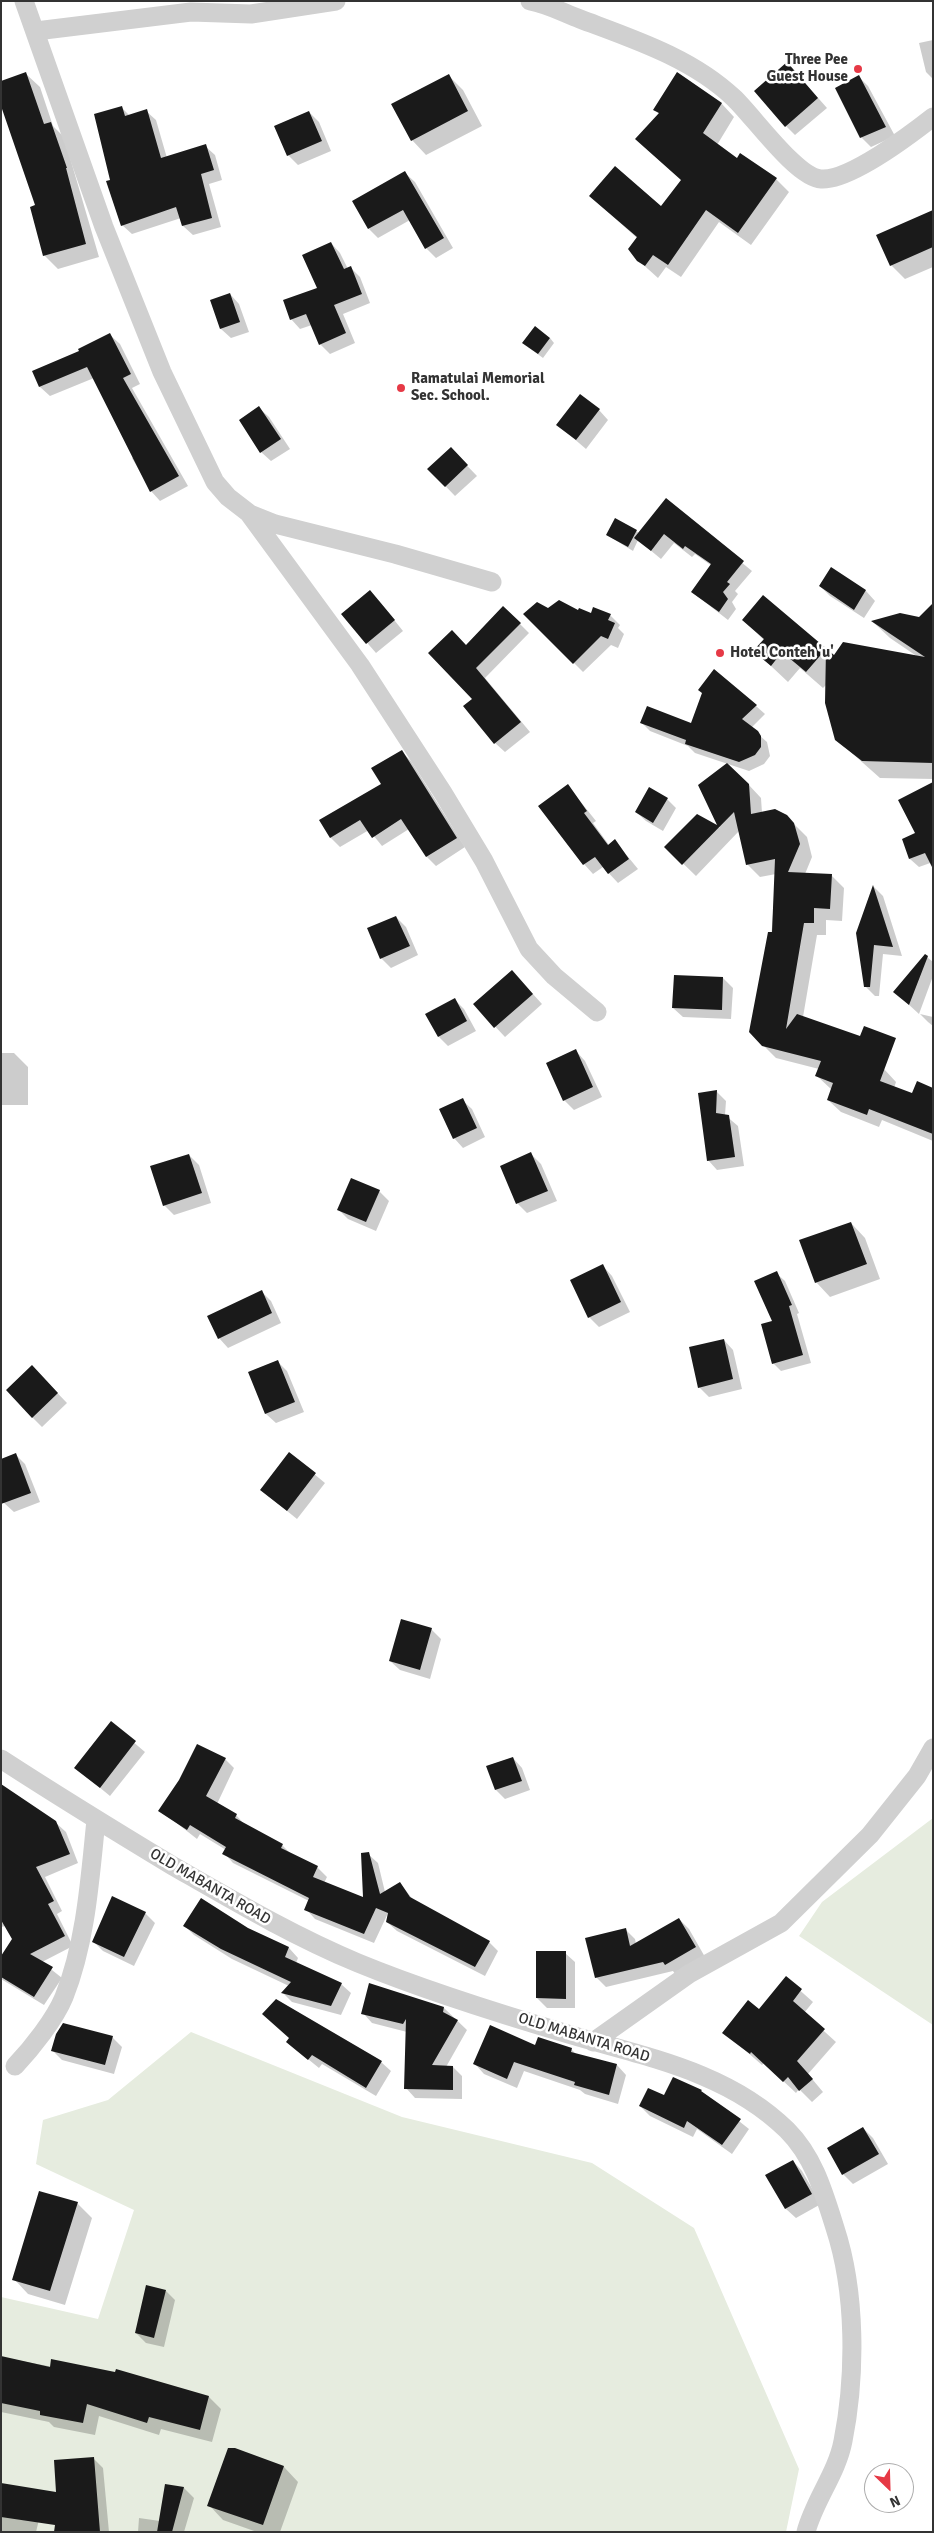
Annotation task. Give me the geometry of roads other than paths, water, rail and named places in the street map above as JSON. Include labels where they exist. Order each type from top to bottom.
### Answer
[{"type":"street","points":[[24,1],[104,227],[162,372],[214,482],[228,497],[250,514],[275,524],[395,554],[492,582]]},
{"type":"street","points":[[36,31],[192,12],[251,14],[336,1]]},
{"type":"street","points":[[530,1],[625,37],[699,70],[733,98],[802,172],[821,179],[849,172],[911,134],[933,117]]},
{"type":"street","points":[[250,514],[360,665],[443,793],[484,861],[529,949],[554,976],[597,1012]]},
{"type":"street","points":[[593,2042],[689,1974],[781,1924],[870,1835],[916,1776],[933,1748]]},
{"type":"street","name":"OLD MABANTA ROAD","points":[[1,1759],[96,1820],[271,1923],[358,1963],[450,1996],[593,2042],[684,2067],[716,2080],[749,2101],[786,2129],[805,2152],[820,2180],[844,2255],[850,2314],[850,2386],[842,2445],[806,2532]]},
{"type":"street","points":[[15,2066],[37,2040],[63,1998],[74,1962],[87,1897],[96,1820]]},
{"type":"place","name":"Three Pee Guest House","points":[[858,69]]},
{"type":"place","name":"Ramatulai Memorial Sec. School.","points":[[401,388]]},
{"type":"place","name":"Hotel Conteh 'u'","points":[[720,653]]}]
